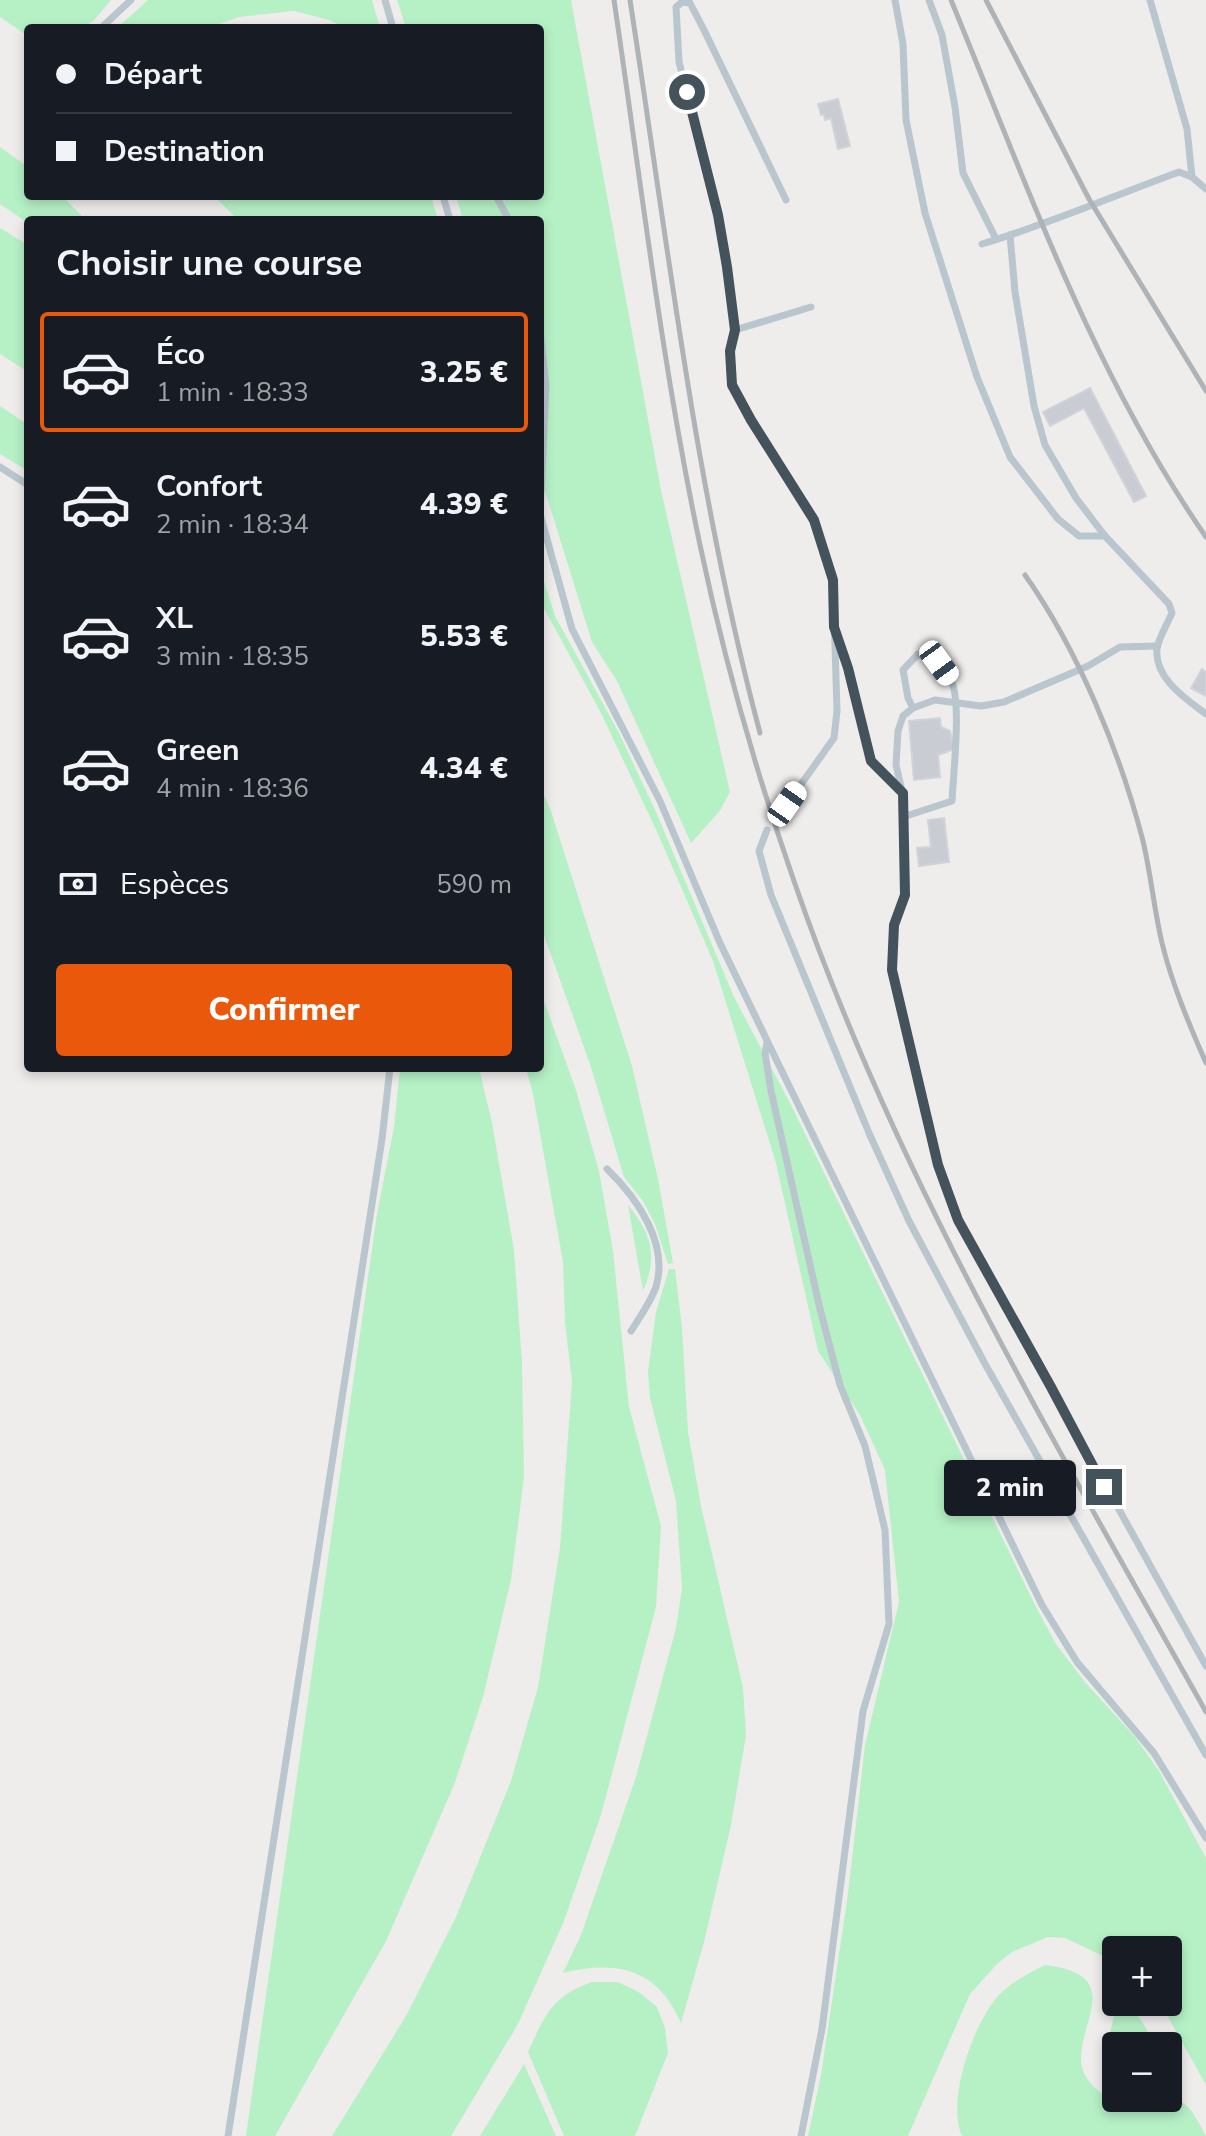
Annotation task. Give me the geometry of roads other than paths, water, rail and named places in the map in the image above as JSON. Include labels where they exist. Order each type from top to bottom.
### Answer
[{"type":"lane","points":[[105,24],[131,0]]},
{"type":"lane","points":[[385,0],[392,24]]},
{"type":"lane","points":[[895,0],[903,44],[906,120],[922,197],[977,377],[1010,457],[1058,519],[1079,536],[1105,536]]},
{"type":"lane","points":[[929,0],[942,35],[963,173],[996,239]]},
{"type":"lane","points":[[1150,0],[1187,129],[1192,177]]},
{"type":"lane","points":[[786,200],[690,3],[682,1],[676,7],[679,62],[718,215],[735,330],[730,351],[732,385],[814,520],[833,580],[837,711],[834,738],[787,804]]},
{"type":"lane","points":[[982,244],[1179,172],[1192,177],[1206,189]]},
{"type":"lane","points":[[1010,235],[1022,334],[1034,406],[1045,445],[1076,498],[1105,536],[1169,604],[1172,613],[1157,646],[1160,670],[1179,693],[1206,714]]},
{"type":"lane","points":[[735,330],[811,307]]},
{"type":"lane","points":[[544,367],[544,460]]},
{"type":"lane","points":[[0,467],[24,482]]},
{"type":"lane","points":[[544,528],[572,629],[660,801],[720,943],[767,1042],[1042,1605],[1077,1662],[1154,1753],[1206,1838]]},
{"type":"lane","points":[[834,627],[848,668],[871,761],[903,793]]},
{"type":"lane","points":[[1157,646],[1120,647],[1088,666],[1004,702],[981,706],[935,700],[913,708],[903,716],[898,731],[896,765],[903,793],[905,895],[894,925],[892,970],[938,1165],[958,1220],[1206,1666]]},
{"type":"lane","points":[[903,817],[952,801],[954,684],[939,663],[918,654],[903,670],[913,708]]},
{"type":"lane","points":[[767,830],[759,851],[771,895],[869,1133],[909,1221],[984,1362],[1206,1755]]},
{"type":"lane","points":[[767,1042],[765,1053],[771,1091],[820,1309],[840,1385],[865,1446],[885,1530],[889,1624],[863,1711],[822,2029],[801,2136]]},
{"type":"lane","points":[[228,2136],[382,1139],[390,1072]]},
{"type":"lane","points":[[607,1169],[640,1208],[658,1255],[659,1273],[655,1288],[631,1331]]},
{"type":"railway","points":[[614,0],[663,341],[700,545],[742,715],[794,881],[835,990],[929,1202],[1036,1408],[1206,1712]]},
{"type":"railway","points":[[630,0],[701,460],[718,552],[760,733]]},
{"type":"railway","points":[[951,0],[1035,207],[1095,343],[1166,475],[1206,537]]},
{"type":"railway","points":[[986,0],[1089,199],[1206,391]]},
{"type":"railway","points":[[1025,575],[1063,636],[1110,738],[1143,841],[1166,958],[1206,1063]]}]
